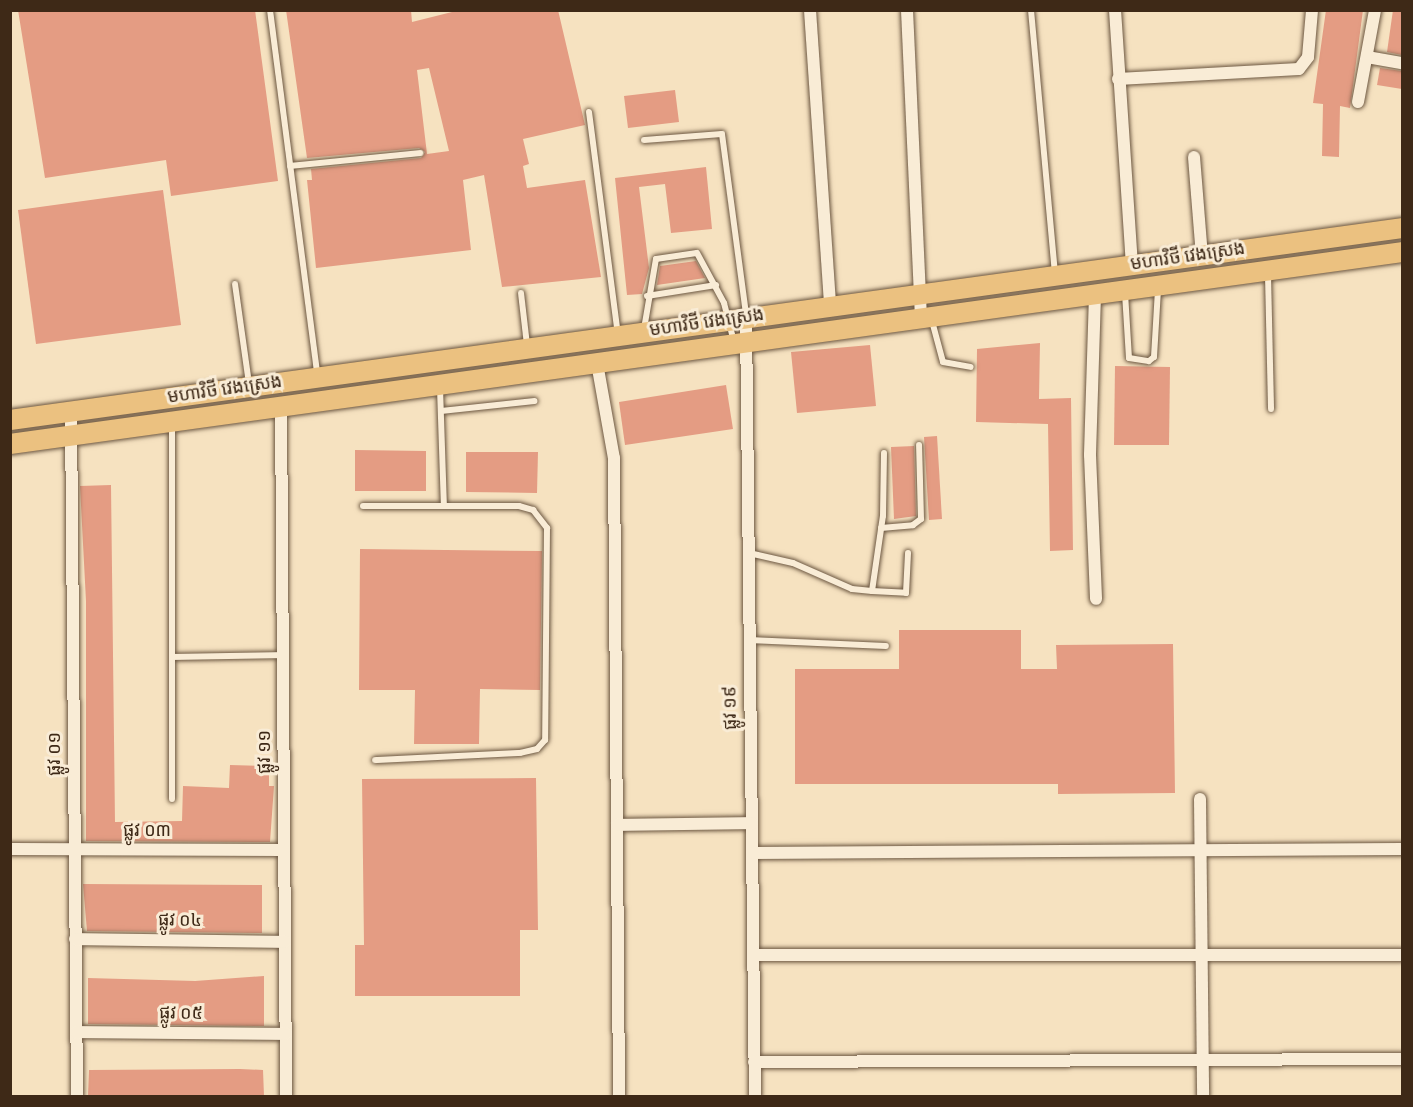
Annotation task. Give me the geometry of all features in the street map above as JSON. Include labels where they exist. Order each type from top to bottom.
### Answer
[{"type":"main road","name":"មហាវិថី វេងស្រេង","points":[[10,420],[1402,228]]},
{"type":"main road","name":"មហាវិថី វេងស្រេង","points":[[10,444],[1402,252]]},
{"type":"street","points":[[810,10],[830,307]]},
{"type":"street","points":[[907,10],[920,295],[926,318]]},
{"type":"street","points":[[1115,10],[1132,266]]},
{"type":"street","points":[[1118,79],[1299,69],[1308,57],[1312,10]]},
{"type":"street","points":[[1358,102],[1375,10]]},
{"type":"street","points":[[1367,57],[1402,63]]},
{"type":"street","points":[[1194,157],[1202,256]]},
{"type":"street","points":[[1095,295],[1090,455],[1096,599]]},
{"type":"street","name":"ផ្លូវ ១៩","points":[[738,320],[741,343],[748,552],[755,1096]]},
{"type":"street","points":[[597,363],[615,458],[619,1096]]},
{"type":"street","name":"ផ្លូវ ១១","points":[[281,406],[286,1096]]},
{"type":"street","name":"ផ្លូវ ០១","points":[[71,412],[77,1096]]},
{"type":"street","points":[[1200,799],[1203,1096]]},
{"type":"street","points":[[617,825],[752,824]]},
{"type":"street","name":"ផ្លូវ ០៣","points":[[10,849],[285,850]]},
{"type":"street","points":[[752,853],[1402,849]]},
{"type":"street","name":"ផ្លូវ ០៤","points":[[75,939],[285,942]]},
{"type":"street","points":[[753,955],[1201,952],[1402,955]]},
{"type":"street","name":"ផ្លូវ ០៥","points":[[76,1032],[286,1034]]},
{"type":"street","points":[[754,1062],[1202,1058],[1402,1059]]},
{"type":"lane","points":[[270,10],[318,378]]},
{"type":"lane","points":[[1031,10],[1055,276]]},
{"type":"lane","points":[[589,112],[618,336]]},
{"type":"lane","points":[[644,140],[722,134],[738,320]]},
{"type":"lane","points":[[290,166],[420,153]]},
{"type":"lane","points":[[644,333],[647,296],[654,263],[660,257],[697,253],[738,320]]},
{"type":"lane","points":[[1268,271],[1271,410]]},
{"type":"lane","points":[[235,284],[249,387]]},
{"type":"lane","points":[[647,296],[716,285]]},
{"type":"lane","points":[[1125,291],[1129,358],[1149,361],[1154,357],[1158,286]]},
{"type":"lane","points":[[521,293],[528,349]]},
{"type":"lane","points":[[926,318],[940,358],[950,365],[971,367]]},
{"type":"lane","points":[[440,385],[444,506]]},
{"type":"lane","points":[[441,411],[534,401]]},
{"type":"lane","points":[[172,422],[174,657],[172,799]]},
{"type":"lane","points":[[881,528],[914,525],[921,519],[919,445]]},
{"type":"lane","points":[[872,591],[881,528],[884,453]]},
{"type":"lane","points":[[363,506],[519,506],[533,510],[548,528],[545,740],[537,749],[520,753],[375,760]]},
{"type":"lane","points":[[748,552],[793,563],[852,589],[906,593],[908,553]]},
{"type":"lane","points":[[749,640],[886,646]]},
{"type":"lane","points":[[174,657],[284,655]]},
{"type":"building","points":[[18,10],[255,10],[278,181],[171,196],[166,160],[45,178]]},
{"type":"building","points":[[286,10],[411,10],[412,22],[460,10],[558,10],[585,125],[523,139],[529,164],[523,166],[527,188],[585,180],[601,277],[502,287],[484,175],[463,180],[471,250],[316,268],[307,180],[312,180],[311,169],[421,158],[425,152],[419,148],[307,158]],"holes":[[[429,68],[449,151],[427,154],[417,70]]]},
{"type":"building","points":[[1326,10],[1363,10],[1350,108],[1340,106],[1339,157],[1322,156],[1323,104],[1313,103]]},
{"type":"building","points":[[1393,10],[1402,10],[1402,55],[1387,52]]},
{"type":"building","points":[[1380,68],[1402,71],[1402,89],[1377,85]]},
{"type":"building","points":[[675,90],[679,122],[628,128],[624,96]]},
{"type":"building","points":[[706,167],[712,229],[671,233],[665,184],[639,187],[649,268],[642,294],[627,295],[615,178]]},
{"type":"building","points":[[163,190],[181,325],[36,344],[18,210]]},
{"type":"building","points":[[696,261],[705,278],[657,285],[660,266]]},
{"type":"building","points":[[1040,343],[1039,399],[1071,398],[1073,550],[1050,551],[1048,424],[976,422],[977,349]]},
{"type":"building","points":[[870,345],[876,406],[797,413],[791,352]]},
{"type":"building","points":[[1115,366],[1170,367],[1169,445],[1114,445]]},
{"type":"building","points":[[726,385],[733,429],[625,445],[619,402]]},
{"type":"building","points":[[937,436],[942,519],[929,520],[924,437]]},
{"type":"building","points":[[914,446],[916,516],[894,519],[891,447]]},
{"type":"building","points":[[355,450],[426,451],[426,491],[355,491]]},
{"type":"building","points":[[466,452],[538,452],[537,493],[466,492]]},
{"type":"building","points":[[111,485],[115,822],[182,821],[183,786],[229,788],[230,765],[269,766],[269,786],[274,786],[270,842],[86,841],[86,601],[80,486]]},
{"type":"building","points":[[360,549],[542,551],[540,690],[480,689],[479,744],[414,744],[415,690],[359,690]]},
{"type":"building","points":[[899,630],[1021,630],[1021,669],[1057,669],[1056,645],[1173,644],[1175,793],[1058,794],[1058,784],[795,784],[795,669],[899,669]]},
{"type":"building","points":[[536,778],[538,930],[520,930],[520,996],[355,996],[355,945],[364,945],[362,779]]},
{"type":"building","points":[[83,884],[262,885],[262,933],[87,931]]},
{"type":"building","points":[[264,976],[264,1026],[88,1024],[88,978],[195,981]]},
{"type":"building","points":[[89,1070],[263,1070],[264,1096],[88,1096]]}]
